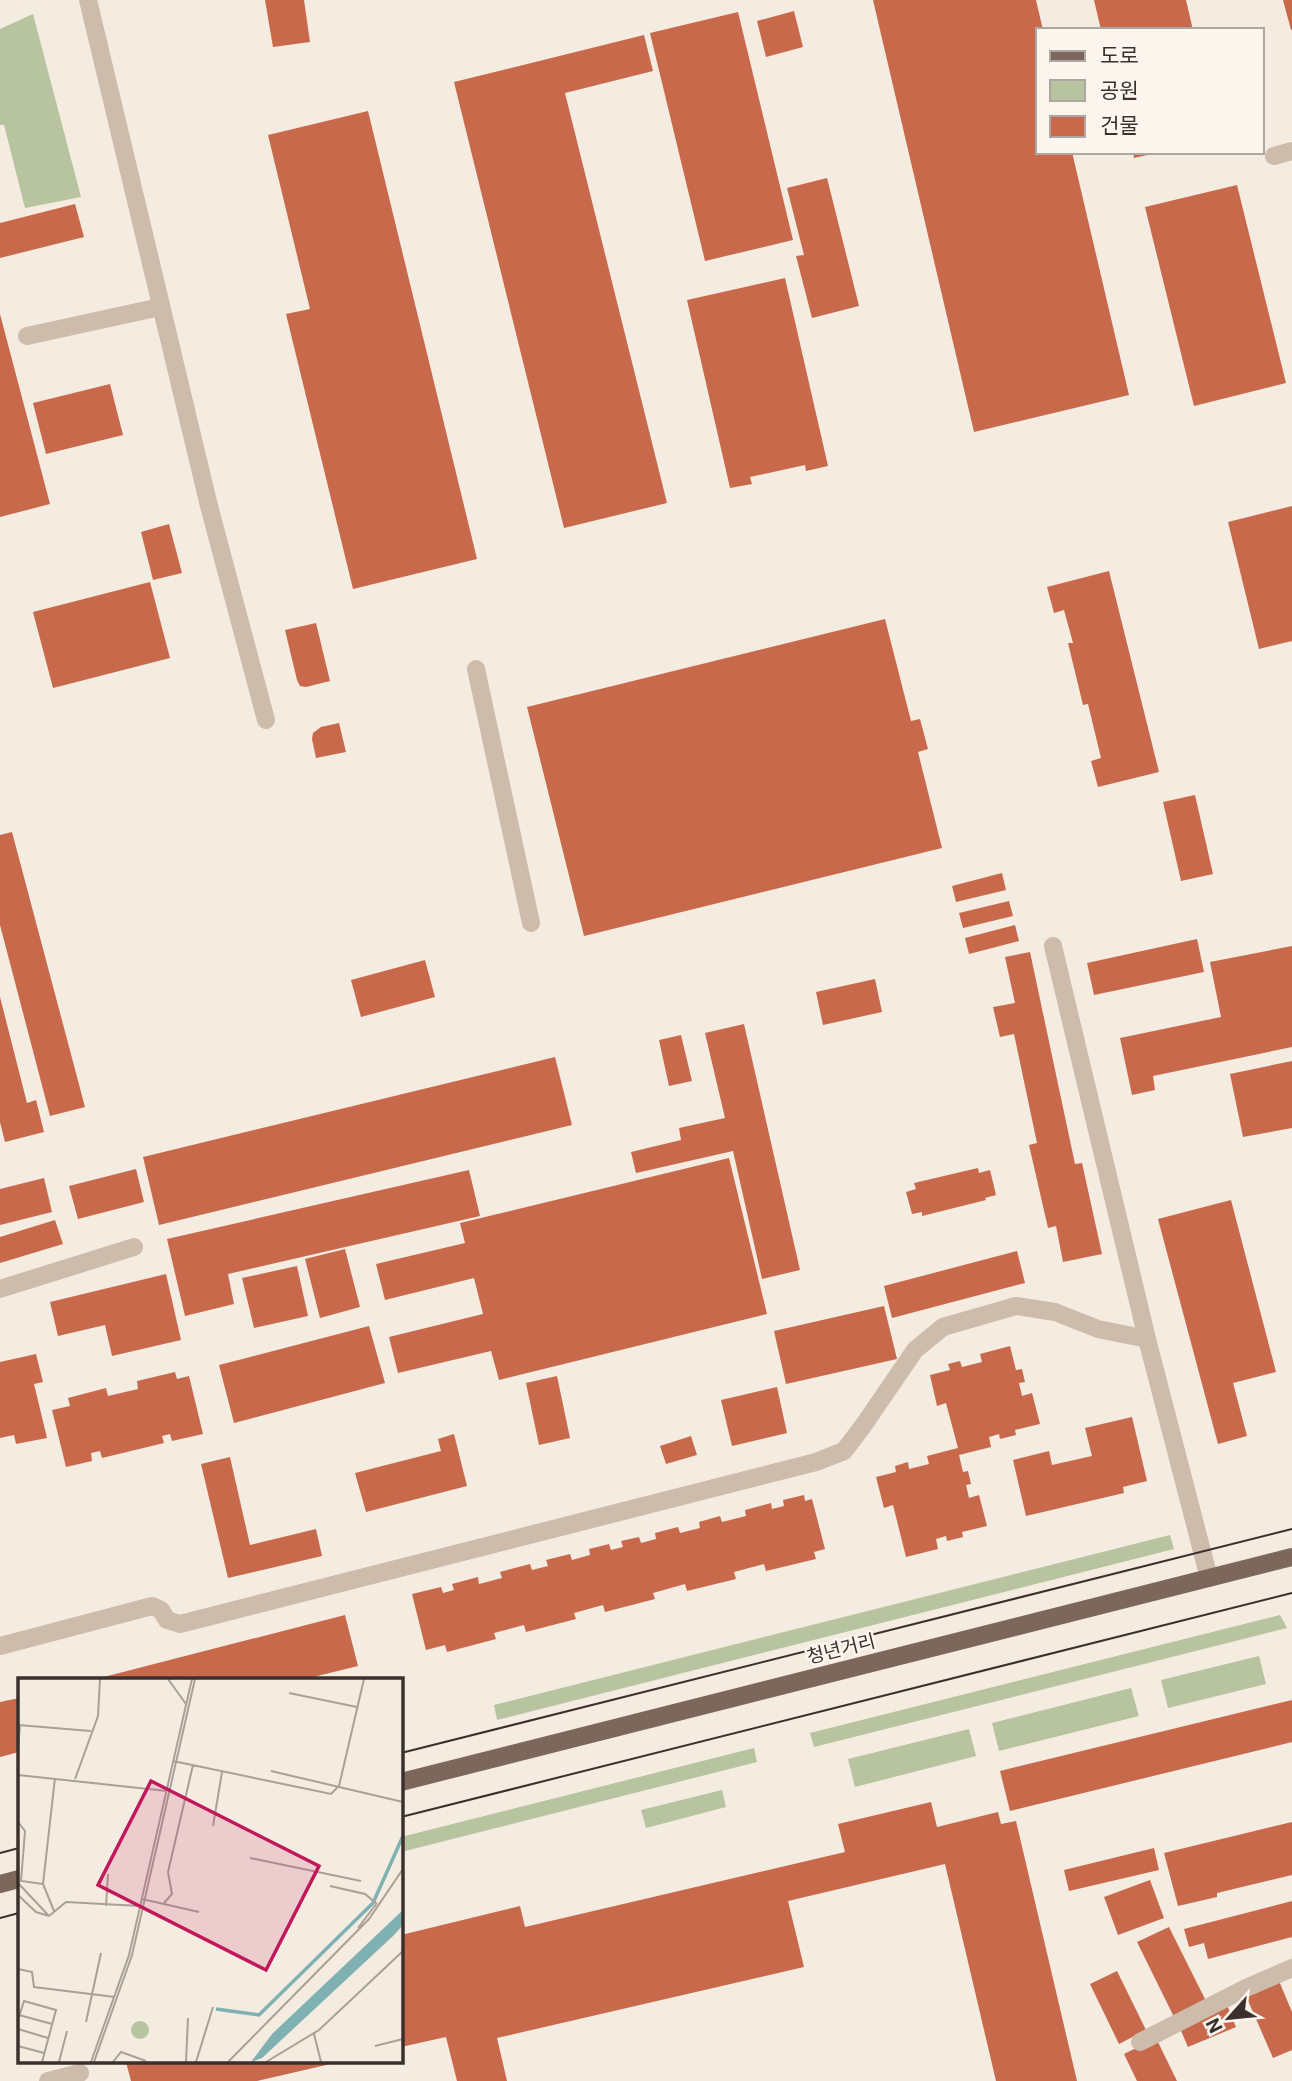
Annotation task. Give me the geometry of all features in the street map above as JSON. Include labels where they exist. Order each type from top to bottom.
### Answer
[{"type":"main road","name":"청년거리","points":[[402,1782],[1209,1578],[1291,1560]]},
{"type":"main road","points":[[0,1884],[18,1879]]},
{"type":"street","points":[[88,0],[209,506],[266,720]]},
{"type":"street","points":[[1274,156],[1292,151]]},
{"type":"street","points":[[27,336],[160,307]]},
{"type":"street","points":[[476,670],[531,923]]},
{"type":"street","points":[[1053,946],[1147,1339],[1209,1578]]},
{"type":"street","points":[[0,1289],[134,1247]]},
{"type":"street","points":[[0,1646],[152,1606],[161,1610],[167,1620],[180,1624],[816,1462],[844,1451],[915,1350],[943,1327],[1016,1306],[1055,1312],[1098,1329],[1147,1339]]},
{"type":"street","points":[[1140,2042],[1246,1988],[1292,1968]]},
{"type":"street","points":[[48,2081],[80,2072]]},
{"type":"green space","points":[[33,14],[81,197],[25,208],[4,125],[0,125],[0,29]]},
{"type":"green space","points":[[1170,1535],[1174,1549],[497,1720],[494,1705]]},
{"type":"green space","points":[[1280,1615],[1287,1628],[814,1747],[810,1733]]},
{"type":"green space","points":[[1259,1656],[1266,1684],[1168,1708],[1161,1680]]},
{"type":"green space","points":[[1131,1688],[1139,1716],[999,1751],[992,1723]]},
{"type":"green space","points":[[969,1729],[976,1756],[855,1787],[848,1759]]},
{"type":"green space","points":[[754,1748],[757,1762],[402,1852],[402,1837]]},
{"type":"green space","points":[[722,1790],[726,1807],[646,1828],[641,1810]]},
{"type":"building","points":[[265,0],[304,0],[310,42],[273,47]]},
{"type":"building","points":[[873,0],[1036,0],[1043,28],[1036,28],[1036,154],[1072,154],[1129,395],[974,432]]},
{"type":"building","points":[[1094,0],[1186,0],[1193,28],[1101,28]]},
{"type":"building","points":[[1283,0],[1292,0],[1292,30],[1291,30]]},
{"type":"building","points":[[794,11],[803,47],[766,57],[757,21]]},
{"type":"building","points":[[738,12],[793,240],[705,261],[650,33]]},
{"type":"building","points":[[644,35],[653,71],[565,93],[667,503],[564,528],[454,82]]},
{"type":"building","points":[[368,111],[477,559],[353,589],[286,314],[310,309],[268,135]]},
{"type":"building","points":[[1133,154],[1152,154],[1134,158]]},
{"type":"building","points":[[827,178],[859,306],[812,318],[796,256],[804,255],[787,188]]},
{"type":"building","points":[[1237,185],[1286,383],[1194,406],[1145,207]]},
{"type":"building","points":[[75,204],[84,237],[0,258],[0,223]]},
{"type":"building","points":[[785,278],[828,466],[806,471],[805,465],[750,477],[752,484],[730,488],[687,300]]},
{"type":"building","points":[[0,314],[50,504],[0,517]]},
{"type":"building","points":[[110,384],[123,435],[46,454],[33,403]]},
{"type":"building","points":[[1292,506],[1292,641],[1259,649],[1228,522]]},
{"type":"building","points":[[169,524],[182,573],[153,580],[141,532]]},
{"type":"building","points":[[1109,571],[1159,772],[1098,787],[1091,761],[1101,758],[1088,704],[1083,705],[1068,643],[1073,643],[1064,610],[1054,613],[1047,587]]},
{"type":"building","points":[[150,582],[170,658],[53,688],[33,612]]},
{"type":"building","points":[[885,619],[911,721],[920,719],[928,749],[918,752],[942,848],[584,936],[527,707]]},
{"type":"building","points":[[316,623],[330,681],[300,686],[285,630]]},
{"type":"building","points":[[339,723],[346,752],[316,758],[313,733],[321,727]]},
{"type":"building","points":[[1195,795],[1213,874],[1181,881],[1163,802]]},
{"type":"building","points":[[12,832],[85,1107],[50,1116],[0,925],[0,835]]},
{"type":"building","points":[[1002,873],[1006,890],[956,902],[952,886]]},
{"type":"building","points":[[1009,901],[1013,916],[963,928],[959,913]]},
{"type":"building","points":[[1015,925],[1019,941],[969,954],[965,938]]},
{"type":"building","points":[[1197,939],[1204,972],[1094,995],[1087,963]]},
{"type":"building","points":[[1292,946],[1292,1047],[1153,1076],[1155,1090],[1132,1095],[1120,1038],[1221,1017],[1210,962]]},
{"type":"building","points":[[1030,952],[1075,1164],[1082,1163],[1102,1254],[1063,1262],[1056,1226],[1048,1228],[1029,1145],[1037,1143],[1014,1034],[1000,1037],[993,1007],[1015,1003],[1005,957]]},
{"type":"building","points":[[425,960],[435,997],[361,1017],[351,980]]},
{"type":"building","points":[[875,979],[882,1012],[823,1025],[816,992]]},
{"type":"building","points":[[0,997],[27,1103],[36,1100],[44,1132],[5,1142],[0,1122]]},
{"type":"building","points":[[744,1024],[800,1270],[762,1279],[733,1151],[636,1173],[631,1152],[681,1140],[679,1128],[725,1118],[705,1033]]},
{"type":"building","points":[[681,1035],[692,1081],[669,1086],[659,1040]]},
{"type":"building","points":[[555,1057],[572,1125],[159,1225],[143,1157]]},
{"type":"building","points":[[1292,1061],[1292,1128],[1243,1137],[1230,1074]]},
{"type":"building","points":[[729,1158],[767,1314],[499,1380],[491,1351],[398,1373],[389,1337],[483,1314],[474,1278],[385,1300],[376,1264],[465,1243],[460,1223]]},
{"type":"building","points":[[978,1168],[979,1173],[990,1170],[996,1195],[922,1216],[922,1212],[912,1214],[906,1192],[916,1189],[914,1183]]},
{"type":"building","points":[[136,1169],[144,1202],[78,1219],[69,1186]]},
{"type":"building","points":[[469,1170],[480,1216],[228,1274],[234,1304],[185,1316],[167,1239]]},
{"type":"building","points":[[44,1178],[52,1212],[0,1225],[0,1189]]},
{"type":"building","points":[[1231,1200],[1276,1372],[1233,1383],[1247,1436],[1218,1444],[1158,1219]]},
{"type":"building","points":[[55,1220],[63,1244],[0,1263],[0,1237]]},
{"type":"building","points":[[345,1249],[360,1307],[320,1318],[305,1259]]},
{"type":"building","points":[[1017,1251],[1025,1283],[892,1318],[884,1286]]},
{"type":"building","points":[[297,1266],[308,1316],[254,1328],[242,1278]]},
{"type":"building","points":[[166,1274],[181,1340],[112,1356],[105,1325],[58,1336],[50,1302]]},
{"type":"building","points":[[884,1306],[897,1359],[786,1384],[774,1331]]},
{"type":"building","points":[[369,1326],[385,1383],[234,1423],[219,1365]]},
{"type":"building","points":[[1010,1346],[1016,1370],[1022,1369],[1025,1382],[1019,1383],[1022,1396],[1032,1393],[1040,1424],[1015,1430],[1016,1435],[1000,1439],[999,1434],[989,1437],[991,1447],[959,1455],[963,1472],[968,1471],[971,1484],[966,1485],[969,1498],[979,1495],[987,1526],[962,1532],[963,1537],[947,1541],[946,1536],[936,1539],[938,1549],[906,1557],[893,1505],[884,1508],[876,1477],[896,1472],[895,1466],[908,1462],[909,1469],[929,1464],[927,1456],[958,1448],[946,1403],[937,1406],[930,1375],[950,1370],[948,1364],[960,1361],[962,1367],[982,1362],[980,1354]]},
{"type":"building","points":[[36,1354],[43,1382],[34,1384],[47,1438],[16,1444],[14,1435],[0,1438],[0,1362]]},
{"type":"building","points":[[175,1372],[177,1379],[189,1376],[203,1434],[172,1441],[170,1434],[162,1436],[164,1443],[102,1458],[100,1451],[91,1453],[92,1461],[66,1467],[52,1410],[70,1406],[68,1398],[106,1388],[108,1396],[138,1389],[137,1381]]},
{"type":"building","points":[[557,1376],[570,1438],[539,1445],[526,1383]]},
{"type":"building","points":[[777,1387],[787,1433],[732,1446],[721,1400]]},
{"type":"building","points":[[1132,1417],[1147,1481],[1123,1487],[1124,1493],[1026,1516],[1013,1460],[1049,1451],[1052,1465],[1092,1456],[1085,1428]]},
{"type":"building","points":[[454,1434],[467,1486],[366,1512],[355,1473],[441,1451],[438,1439]]},
{"type":"building","points":[[691,1436],[697,1455],[666,1464],[660,1446]]},
{"type":"building","points":[[230,1457],[250,1545],[316,1529],[322,1556],[228,1578],[201,1464]]},
{"type":"building","points":[[804,1495],[805,1501],[812,1499],[825,1549],[814,1552],[816,1559],[766,1571],[764,1564],[734,1572],[736,1579],[687,1591],[685,1584],[653,1593],[655,1599],[605,1612],[603,1605],[574,1613],[576,1619],[526,1632],[524,1625],[494,1633],[496,1639],[447,1652],[445,1645],[426,1650],[412,1594],[441,1587],[443,1593],[454,1590],[452,1584],[478,1577],[479,1584],[502,1578],[500,1572],[530,1564],[532,1570],[548,1566],[546,1560],[570,1554],[572,1560],[590,1555],[589,1549],[609,1544],[611,1550],[623,1547],[621,1541],[639,1537],[641,1543],[656,1539],[655,1533],[678,1527],[680,1533],[700,1528],[699,1522],[720,1516],[722,1522],[746,1516],[745,1510],[771,1503],[772,1509],[784,1506],[783,1500]]},
{"type":"building","points":[[345,1615],[358,1666],[309,1678],[100,1678]]},
{"type":"building","points":[[18,1698],[18,1752],[0,1757],[0,1702]]},
{"type":"building","points":[[1292,1700],[1292,1742],[1010,1811],[1000,1771]]},
{"type":"building","points":[[931,1802],[937,1827],[998,1812],[1001,1824],[1016,1821],[1077,2081],[996,2081],[945,1864],[788,1901],[804,1967],[497,2038],[507,2081],[457,2081],[446,2037],[402,2047],[402,1935],[520,1906],[525,1927],[845,1852],[838,1824]]},
{"type":"building","points":[[1292,1822],[1292,1875],[1217,1893],[1217,1897],[1178,1906],[1164,1853]]},
{"type":"building","points":[[1154,1848],[1159,1870],[1069,1891],[1064,1870]]},
{"type":"building","points":[[1150,1880],[1164,1918],[1118,1935],[1104,1897]]},
{"type":"building","points":[[1292,1901],[1292,1937],[1208,1959],[1204,1943],[1189,1947],[1184,1929]]},
{"type":"building","points":[[1169,1927],[1206,2001],[1174,2017],[1137,1942]]},
{"type":"building","points":[[1117,1971],[1146,2030],[1119,2044],[1090,1984]]},
{"type":"building","points":[[1279,1981],[1292,2012],[1292,2050],[1273,2058],[1246,1996]]},
{"type":"building","points":[[1227,2005],[1236,2027],[1188,2047],[1179,2026]]},
{"type":"building","points":[[1156,2038],[1177,2081],[1137,2081],[1124,2054]]},
{"type":"building","points":[[127,2064],[331,2064],[257,2081],[131,2081]]},
{"type":"tram line","points":[[402,1753],[1292,1529]]},
{"type":"tram line","points":[[402,1817],[1292,1593]]},
{"type":"tram line","points":[[0,1853],[18,1848]]},
{"type":"tram line","points":[[0,1918],[18,1913]]}]
